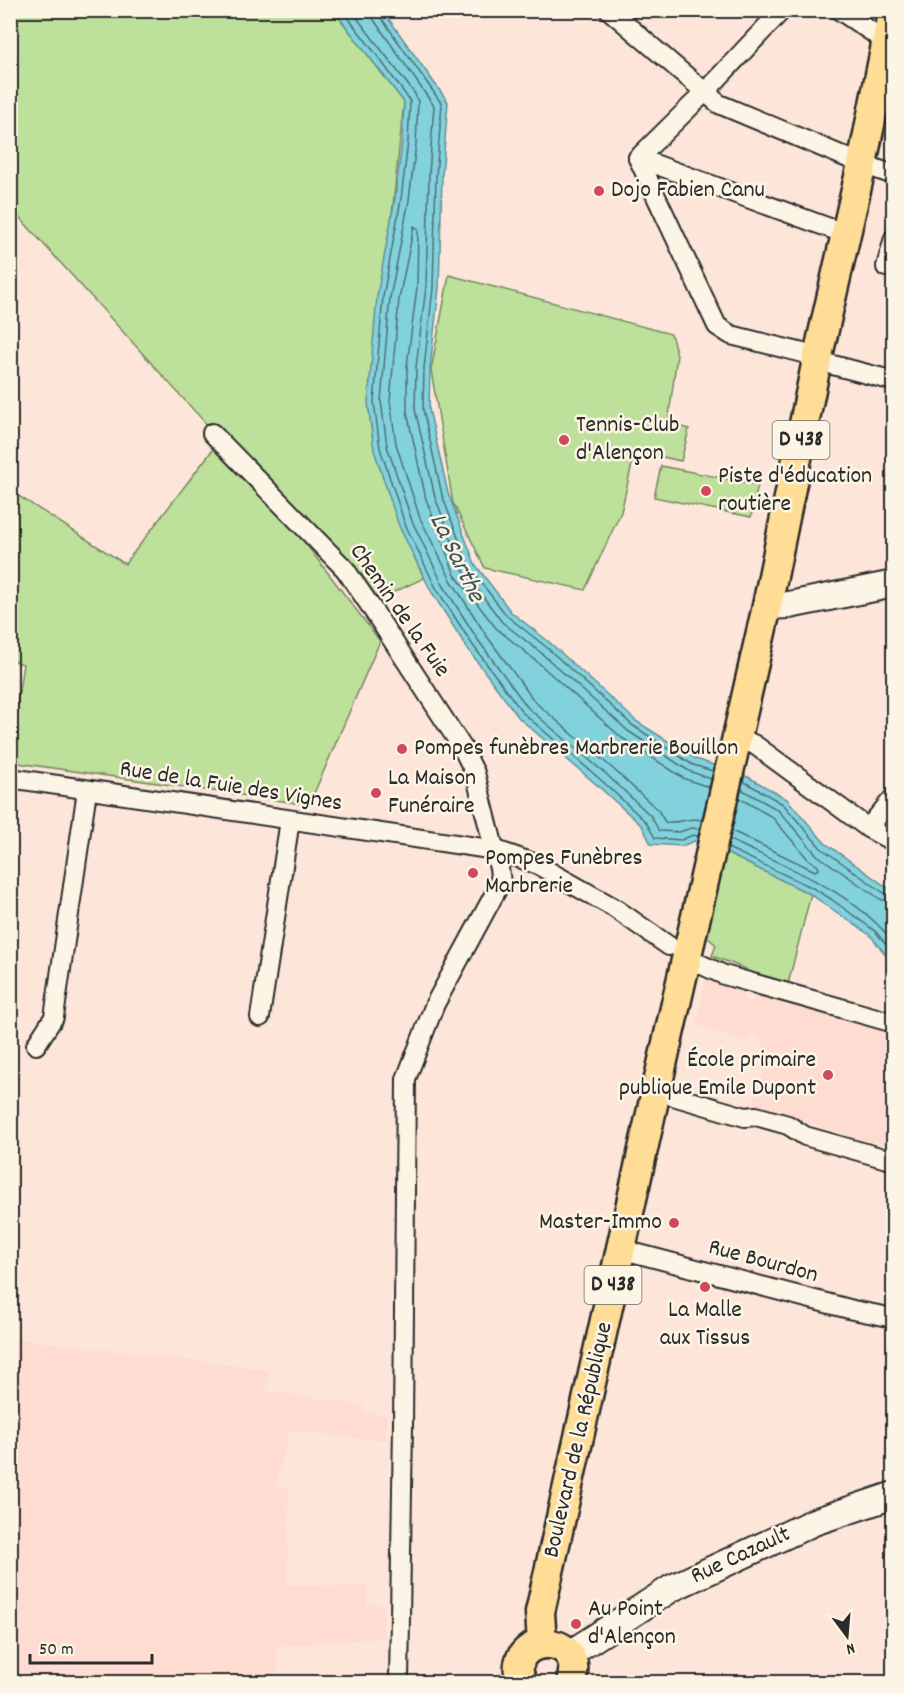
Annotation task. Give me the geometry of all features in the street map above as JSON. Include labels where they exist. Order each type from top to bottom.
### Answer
[{"type":"main road","name":"D 438","points":[[738,737],[817,360],[889,46],[893,10]]},
{"type":"main road","name":"Boulevard de la République","points":[[542,1644],[540,1612],[710,851],[738,737]]},
{"type":"main road","points":[[522,1683],[518,1670],[520,1661],[533,1646],[542,1644],[556,1645],[568,1654],[573,1672],[571,1683]]},
{"type":"street","points":[[609,10],[720,104],[862,164],[894,175]]},
{"type":"street","points":[[638,158],[705,92],[782,10]]},
{"type":"street","points":[[838,10],[889,46]]},
{"type":"street","points":[[638,158],[846,234]]},
{"type":"street","points":[[638,158],[717,326],[731,335],[803,353],[817,360],[894,381]]},
{"type":"street","points":[[886,267],[894,238]]},
{"type":"street","name":"Chemin de la Fuie","points":[[212,432],[345,569],[462,747],[475,773],[501,882],[435,1004],[406,1079],[399,1683]]},
{"type":"street","points":[[767,606],[789,605],[894,584]]},
{"type":"street","points":[[738,737],[755,745],[868,828],[894,842]]},
{"type":"street","name":"Rue de la Fuie des Vignes","points":[[10,778],[495,850],[536,864],[613,907],[669,946]]},
{"type":"street","points":[[36,1045],[54,1017],[87,790]]},
{"type":"street","points":[[868,828],[894,797]]},
{"type":"street","points":[[260,1017],[290,820]]},
{"type":"street","points":[[700,964],[724,975],[894,1023]]},
{"type":"street","points":[[656,1091],[745,1117],[756,1116],[788,1125],[805,1136],[894,1161]]},
{"type":"street","name":"Rue Bourdon","points":[[620,1249],[853,1310],[894,1318]]},
{"type":"street","name":"Rue Cazault","points":[[568,1654],[672,1588],[814,1522],[894,1495]]},
{"type":"shaded area","name":"École primaire publique Emile Dupont","points":[[706,978],[745,990],[744,1000],[752,1003],[756,993],[893,1034],[893,1148],[760,1109],[754,1099],[769,1051],[762,1047],[764,1038],[752,1034],[748,1042],[696,1025]]},
{"type":"shaded area","points":[[11,1338],[269,1370],[266,1391],[363,1405],[364,1413],[386,1414],[386,1440],[290,1430],[275,1486],[289,1487],[287,1585],[367,1586],[367,1604],[384,1605],[383,1638],[277,1646],[278,1682],[11,1682]]},
{"type":"green space","points":[[10,11],[334,11],[404,102],[370,420],[384,481],[424,578],[369,604],[11,208]]},
{"type":"green space","name":"Tennis-Club d'Alençon","points":[[449,275],[671,334],[677,355],[668,423],[689,429],[681,461],[635,451],[621,512],[585,590],[485,568],[453,503],[431,370]]},
{"type":"green space","points":[[214,448],[299,535],[380,641],[309,805],[11,762],[11,745],[23,664],[11,660],[11,491],[125,564]]},
{"type":"green space","name":"Piste d'éducation routière","points":[[661,466],[758,485],[751,517],[654,497]]},
{"type":"green space","points":[[724,852],[811,894],[788,984],[745,972],[746,969],[712,956],[716,945],[706,936]]},
{"type":"water","name":"La Sarthe","points":[[334,11],[383,11],[448,102],[442,176],[439,288],[430,368],[429,409],[448,493],[475,564],[511,612],[548,641],[636,721],[696,759],[748,777],[787,799],[825,843],[893,890],[893,960],[889,959],[871,936],[810,894],[724,852],[694,841],[682,846],[651,844],[642,826],[519,718],[467,648],[431,591],[399,526],[374,450],[368,402],[377,296],[395,198],[404,102]]},
{"type":"place","name":"Dojo Fabien Canu","points":[[599,191]]},
{"type":"place","name":"Tennis-Club d'Alençon","points":[[564,440]]},
{"type":"place","name":"Piste d'éducation routière","points":[[706,491]]},
{"type":"place","name":"Pompes funèbres Marbrerie Bouillon","points":[[402,749]]},
{"type":"place","name":"La Maison Funéraire","points":[[376,793]]},
{"type":"place","name":"Pompes Funèbres Marbrerie","points":[[473,873]]},
{"type":"place","name":"École primaire publique Emile Dupont","points":[[828,1075]]},
{"type":"place","name":"Master-Immo","points":[[674,1223]]},
{"type":"place","name":"La Malle aux Tissus","points":[[705,1287]]},
{"type":"place","name":"Au Point d'Alençon","points":[[576,1624]]}]
